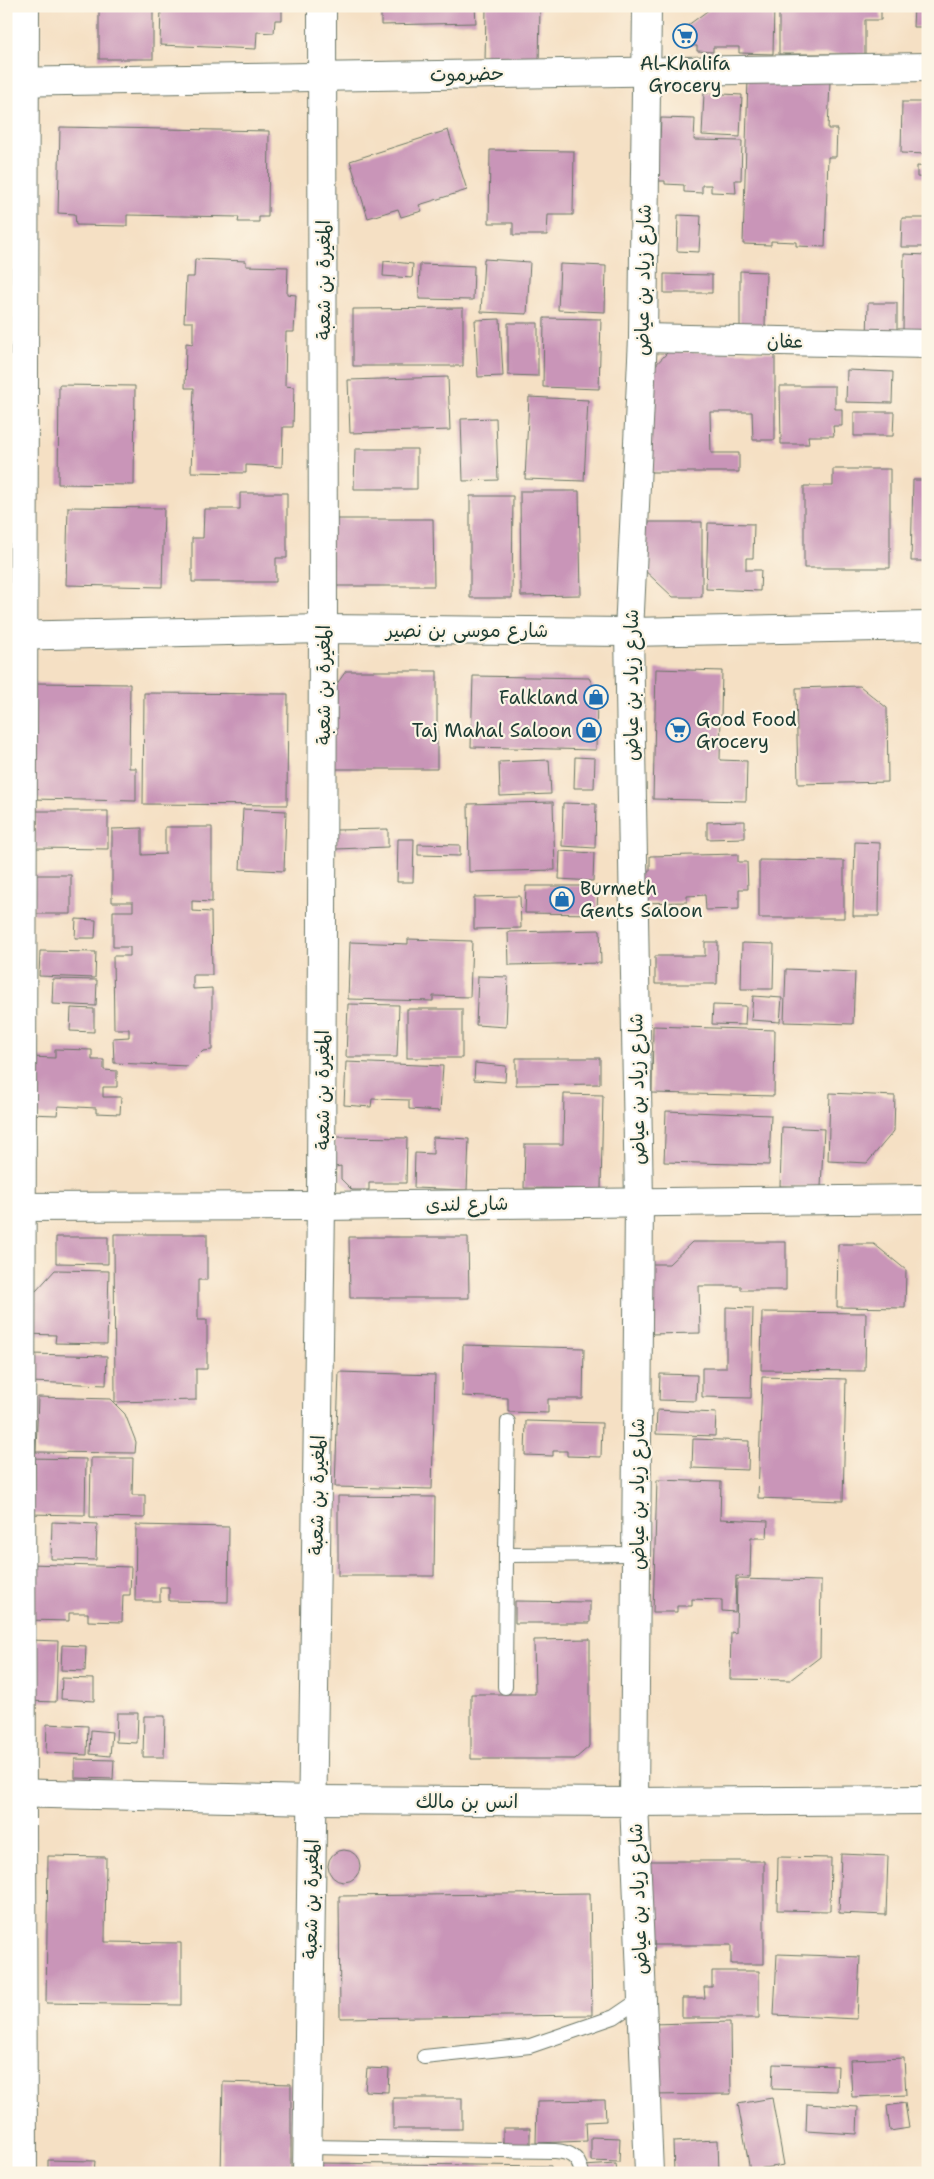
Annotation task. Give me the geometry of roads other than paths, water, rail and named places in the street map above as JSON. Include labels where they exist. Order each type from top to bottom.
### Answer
[{"type":"street","points":[[23,2173],[14,1793],[14,1207],[16,81],[25,6]]},
{"type":"street","name":"المغيرة بن شعبة","points":[[308,2160],[321,1206],[323,629],[322,6]]},
{"type":"street","name":"شارع زياد بن عياض","points":[[647,6],[643,338],[629,632],[639,1202],[634,1802],[649,2173]]},
{"type":"street","name":"حضرموت","points":[[16,81],[928,67]]},
{"type":"street","name":"عفان","points":[[643,338],[928,344]]},
{"type":"street","name":"شارع موسى بن نصير","points":[[15,636],[323,629],[629,632],[928,626]]},
{"type":"street","name":"شارع لندى","points":[[14,1207],[321,1206],[928,1199]]},
{"type":"street","points":[[928,1792],[928,1800]]},
{"type":"street","name":"انس بن مالك","points":[[14,1793],[313,1800],[634,1802],[928,1800]]},
{"type":"lane","points":[[505,1687],[508,1422]]},
{"type":"lane","points":[[506,1555],[636,1554]]},
{"type":"lane","points":[[424,2057],[530,2046],[614,2017],[642,1998]]},
{"type":"lane","points":[[308,2160],[555,2151],[574,2156],[579,2161],[582,2173]]},
{"type":"place","name":"Al-Khalifa Grocery","points":[[685,36]]},
{"type":"place","name":"Falkland","points":[[596,697]]},
{"type":"place","name":"Taj Mahal Saloon","points":[[589,730]]},
{"type":"place","name":"Good Food Grocery","points":[[678,730]]},
{"type":"place","name":"Burmeth Gents Saloon","points":[[562,899]]}]
